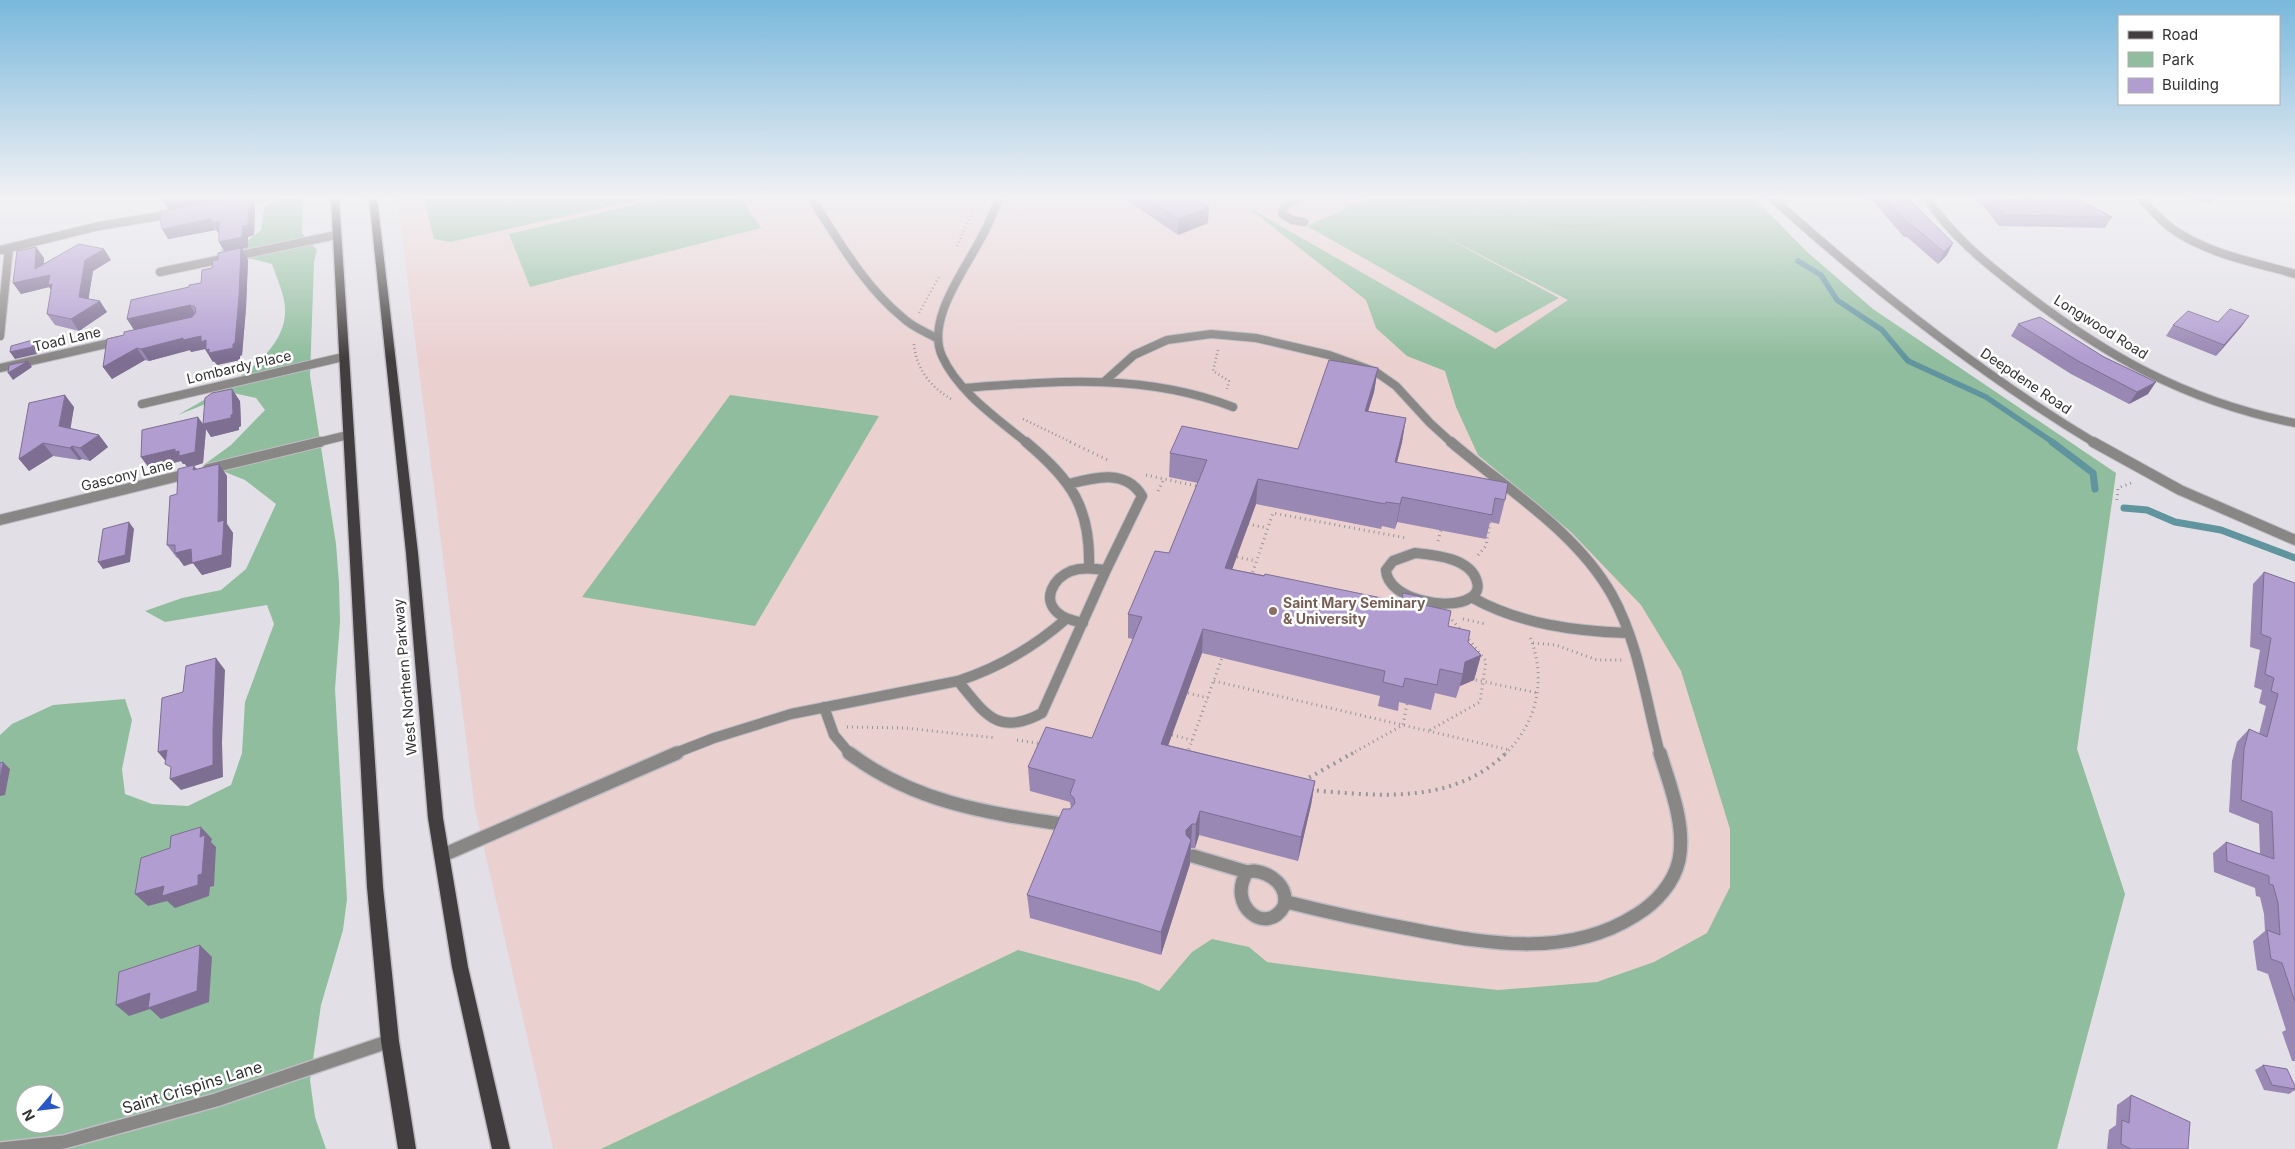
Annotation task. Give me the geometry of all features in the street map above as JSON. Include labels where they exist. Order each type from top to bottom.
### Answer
[{"type":"main road","points":[[337,252],[375,886],[390,1041],[407,1149]]},
{"type":"main road","name":"West Northern Parkway","points":[[378,252],[412,561],[431,773],[441,856],[471,1026],[501,1149]]},
{"type":"street","points":[[0,336],[9,252]]},
{"type":"street","points":[[160,272],[257,252]]},
{"type":"street","points":[[847,252],[859,270],[902,318],[938,339]]},
{"type":"street","points":[[974,252],[948,296],[942,312],[938,339],[939,349],[950,369],[964,388],[1043,456],[1069,484],[1081,509],[1088,533],[1089,568]]},
{"type":"street","name":"Deepdene Road","points":[[1830,252],[1925,329],[2093,442],[2145,472],[2214,506],[2295,540]]},
{"type":"street","name":"Longwood Road","points":[[1974,252],[2034,301],[2119,357],[2190,393],[2256,415],[2295,423]]},
{"type":"street","points":[[2227,252],[2295,274]]},
{"type":"street","points":[[1104,381],[1120,366],[1145,348],[1162,342],[1206,334],[1250,337],[1283,344],[1333,356],[1370,370],[1395,385],[1445,437],[1537,512],[1561,535],[1602,580],[1611,594],[1637,660],[1677,821],[1680,851],[1677,870],[1666,889],[1651,906],[1630,920],[1606,931],[1528,945],[1483,942],[1376,924],[1286,902]]},
{"type":"street","name":"Toad Lane","points":[[0,368],[132,338]]},
{"type":"street","name":"Lombardy Place","points":[[142,404],[343,356]]},
{"type":"street","points":[[964,388],[1104,381],[1181,392],[1212,399],[1233,408]]},
{"type":"street","name":"Gascony Lane","points":[[0,520],[348,435]]},
{"type":"street","points":[[958,682],[994,721],[1009,725],[1032,720],[1042,713],[1106,570],[1142,496],[1139,488],[1132,482],[1110,477],[1069,484]]},
{"type":"street","points":[[1473,598],[1478,591],[1478,582],[1467,569],[1449,559],[1415,553],[1394,558],[1386,570],[1392,585],[1410,596],[1442,604],[1457,604],[1473,598],[1498,611],[1538,621],[1584,631],[1627,633]]},
{"type":"street","points":[[1083,623],[1066,619],[1057,613],[1051,605],[1049,596],[1051,587],[1057,579],[1066,573],[1089,568],[1106,570]]},
{"type":"street","points":[[441,856],[659,760],[714,738],[766,721],[824,706],[958,682],[1026,650],[1042,640],[1066,619]]},
{"type":"street","points":[[824,706],[830,727],[837,740],[852,756],[876,771],[914,789],[955,804],[994,814],[1068,826]]},
{"type":"street","points":[[1192,856],[1247,872],[1256,870],[1266,873],[1276,880],[1284,891],[1286,902],[1283,910],[1272,916],[1262,918],[1250,913],[1241,901],[1239,887],[1247,872]]},
{"type":"street","name":"Saint Crispins Lane","points":[[0,1148],[64,1142],[216,1100],[390,1041]]},
{"type":"path","points":[[919,316],[940,275]]},
{"type":"path","points":[[914,341],[918,363],[931,384],[940,392],[960,403]]},
{"type":"path","points":[[1218,349],[1213,371],[1229,381],[1226,391]]},
{"type":"path","points":[[1018,416],[1112,462]]},
{"type":"path","points":[[1142,474],[1205,488]]},
{"type":"path","points":[[2117,500],[2118,488],[2137,481]]},
{"type":"path","points":[[1249,582],[1273,512],[1411,539]]},
{"type":"path","points":[[1307,519],[1308,514]]},
{"type":"path","points":[[1482,562],[1476,556],[1486,546],[1490,522]]},
{"type":"path","points":[[1248,524],[1267,528]]},
{"type":"path","points":[[1365,530],[1366,526]]},
{"type":"path","points":[[1441,530],[1438,544],[1445,546]]},
{"type":"path","points":[[1237,557],[1256,561]]},
{"type":"path","points":[[1430,730],[1480,702],[1486,660],[1450,616]]},
{"type":"path","points":[[1305,789],[1373,794],[1422,793],[1461,782],[1478,774],[1510,750],[1528,724],[1539,693],[1539,676],[1533,643],[1529,633]]},
{"type":"path","points":[[1533,643],[1556,645],[1597,660],[1628,660]]},
{"type":"path","points":[[1184,761],[1222,658]]},
{"type":"path","points":[[1471,679],[1539,693]]},
{"type":"path","points":[[1214,682],[1430,730],[1510,750]]},
{"type":"path","points":[[1188,693],[1208,698]]},
{"type":"path","points":[[1300,783],[1403,725],[1407,704]]},
{"type":"path","points":[[844,726],[906,728],[1000,738]]},
{"type":"path","points":[[1172,735],[1192,740]]},
{"type":"path","points":[[1015,739],[1052,747]]},
{"type":"shaded area","name":"Saint Mary Seminary & University","points":[[404,252],[1807,252],[1873,309],[1981,386],[2116,473],[2077,749],[2125,894],[2057,1149],[553,1149],[475,809]]},
{"type":"green space","points":[[224,252],[317,252],[314,262],[310,376],[336,544],[339,583],[340,622],[335,689],[347,899],[343,930],[321,1005],[310,1080],[315,1117],[326,1149],[0,1149],[0,735],[12,724],[53,705],[125,699],[132,720],[122,769],[125,794],[152,804],[188,806],[231,785],[242,753],[245,702],[274,624],[267,605],[165,622],[145,611],[182,598],[221,590],[246,569],[276,504],[245,480],[205,464],[231,445],[265,410],[256,398],[233,393],[178,415],[229,385],[262,358],[275,343],[283,326],[285,303],[272,264]]},
{"type":"green space","points":[[516,252],[669,252],[530,287]]},
{"type":"green space","points":[[1304,252],[1325,252],[1495,349],[1568,300],[1474,252],[1807,252],[1873,309],[2116,473],[2077,749],[2125,894],[2057,1149],[601,1149],[1018,950],[1138,982],[1159,991],[1192,952],[1212,939],[1249,947],[1267,962],[1498,990],[1597,982],[1654,962],[1707,933],[1730,887],[1730,829],[1681,671],[1641,605],[1571,532],[1478,455],[1456,407],[1445,371],[1407,356],[1376,328],[1366,300]]},
{"type":"green space","points":[[1352,252],[1472,252],[1559,298],[1496,333]]},
{"type":"green space","points":[[730,395],[879,416],[755,626],[582,597]]},
{"type":"building","points":[[17,252],[36,252],[35,269],[66,252],[99,252],[85,260],[79,297],[100,301],[71,319],[47,314],[52,284],[48,285],[50,275],[13,283]]},
{"type":"building","points":[[241,252],[239,296],[233,348],[209,353],[209,349],[206,350],[206,340],[201,342],[201,336],[183,340],[183,338],[141,349],[137,348],[103,367],[107,339],[124,335],[124,332],[192,317],[196,312],[195,307],[190,305],[127,319],[131,300],[201,283],[202,270],[212,268],[213,260],[218,260],[218,253]]},
{"type":"building","points":[[2230,309],[2249,316],[2224,345],[2173,325],[2188,311],[2218,322]]},
{"type":"building","points":[[2040,317],[2104,357],[2156,382],[2137,392],[2078,361],[2018,324]]},
{"type":"building","points":[[33,340],[32,347],[10,352],[11,346]]},
{"type":"building","points":[[1329,360],[1378,368],[1365,411],[1406,418],[1395,462],[1508,483],[1505,500],[1495,498],[1492,515],[1402,497],[1400,504],[1386,502],[1385,504],[1258,479],[1225,568],[1264,576],[1265,574],[1401,602],[1403,593],[1422,597],[1420,604],[1451,611],[1448,626],[1470,631],[1468,642],[1481,655],[1465,662],[1463,674],[1440,669],[1437,685],[1405,678],[1403,687],[1383,682],[1385,671],[1203,629],[1161,744],[1315,781],[1301,837],[1200,811],[1196,824],[1192,824],[1186,830],[1186,835],[1191,840],[1161,932],[1027,895],[1063,809],[1070,809],[1075,803],[1074,798],[1070,794],[1075,780],[1028,767],[1046,727],[1092,738],[1142,617],[1128,614],[1155,551],[1169,553],[1207,460],[1170,453],[1182,426],[1298,449]]},
{"type":"building","points":[[28,361],[8,373],[9,365]]},
{"type":"building","points":[[232,389],[233,414],[231,418],[203,424],[205,398],[212,393]]},
{"type":"building","points":[[65,395],[59,426],[99,435],[80,448],[43,443],[19,459],[29,403]]},
{"type":"building","points":[[198,417],[195,452],[179,456],[179,451],[175,452],[175,449],[141,457],[142,430]]},
{"type":"building","points":[[219,464],[218,522],[224,520],[222,555],[192,563],[191,549],[175,553],[175,545],[167,545],[170,496],[177,494],[178,469],[194,465],[193,470]]},
{"type":"building","points":[[129,522],[125,555],[98,562],[103,529]]},
{"type":"building","points":[[2264,572],[2295,583],[2295,1002],[2282,963],[2271,959],[2267,930],[2280,935],[2278,903],[2273,885],[2269,884],[2269,876],[2227,861],[2226,842],[2274,859],[2272,812],[2241,800],[2244,749],[2249,729],[2267,737],[2278,694],[2271,691],[2274,678],[2265,674],[2271,638],[2261,634]]},
{"type":"building","points":[[216,658],[213,765],[170,779],[171,767],[165,764],[167,750],[158,752],[162,698],[183,692],[186,666]]},
{"type":"building","points":[[3,762],[0,780],[0,763]]},
{"type":"building","points":[[201,827],[200,837],[205,835],[202,874],[198,875],[198,885],[162,896],[164,886],[135,894],[141,858],[170,848],[171,836]]},
{"type":"building","points":[[200,945],[197,991],[148,1008],[150,993],[116,1005],[119,972]]},
{"type":"building","points":[[2263,1065],[2287,1069],[2295,1089],[2272,1085]]},
{"type":"building","points":[[2131,1095],[2190,1122],[2188,1149],[2131,1149],[2121,1144],[2122,1120],[2129,1123]]},
{"type":"waterway","points":[[1798,261],[1821,275],[1837,300],[1882,330],[1908,361],[1986,397],[2054,443]]},
{"type":"waterway","points":[[2052,442],[2093,473],[2095,489]]},
{"type":"waterway","points":[[2124,508],[2147,510],[2175,522],[2221,530],[2295,558]]},
{"type":"place","name":"Saint Mary Seminary & University","points":[[1273,611]]}]
